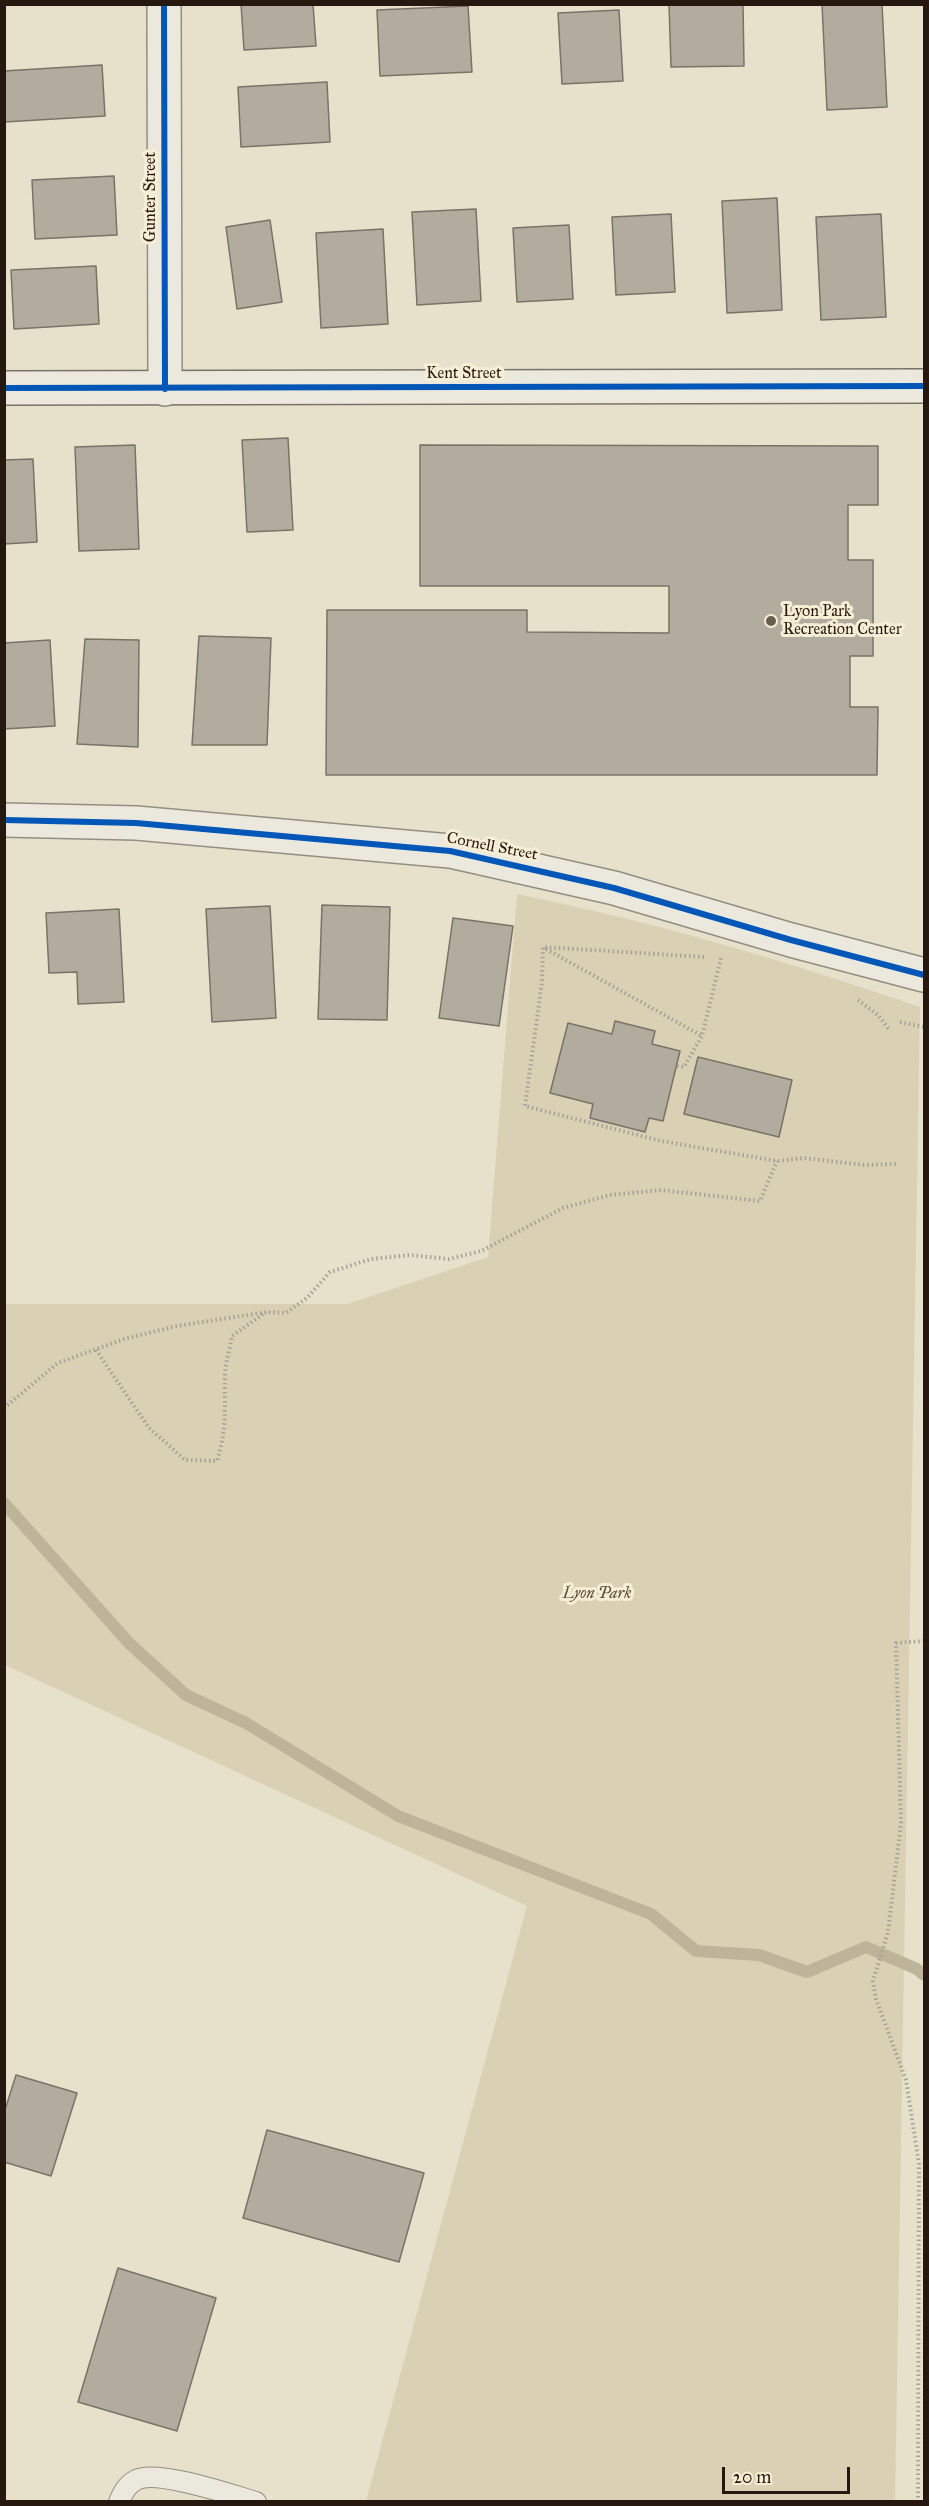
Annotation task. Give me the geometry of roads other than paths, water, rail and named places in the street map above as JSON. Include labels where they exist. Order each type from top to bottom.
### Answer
[{"type":"street","name":"Gunter Street","points":[[164,4],[165,388]]},
{"type":"street","name":"Kent Street","points":[[4,388],[924,386]]},
{"type":"street","name":"Cornell Street","points":[[4,820],[136,823],[450,851],[614,888],[791,940],[924,975]]},
{"type":"lane","points":[[119,2502],[124,2489],[138,2478],[156,2477],[179,2480],[256,2502]]},
{"type":"waterway","points":[[4,1503],[129,1643],[186,1695],[246,1723],[398,1816],[651,1914],[696,1951],[759,1955],[807,1972],[866,1947],[917,1969],[924,1975]]},
{"type":"place","name":"Lyon Park Recreation Center","points":[[771,621]]},
{"type":"park label","name":"Lyon Park","points":[[597,1594]]}]
